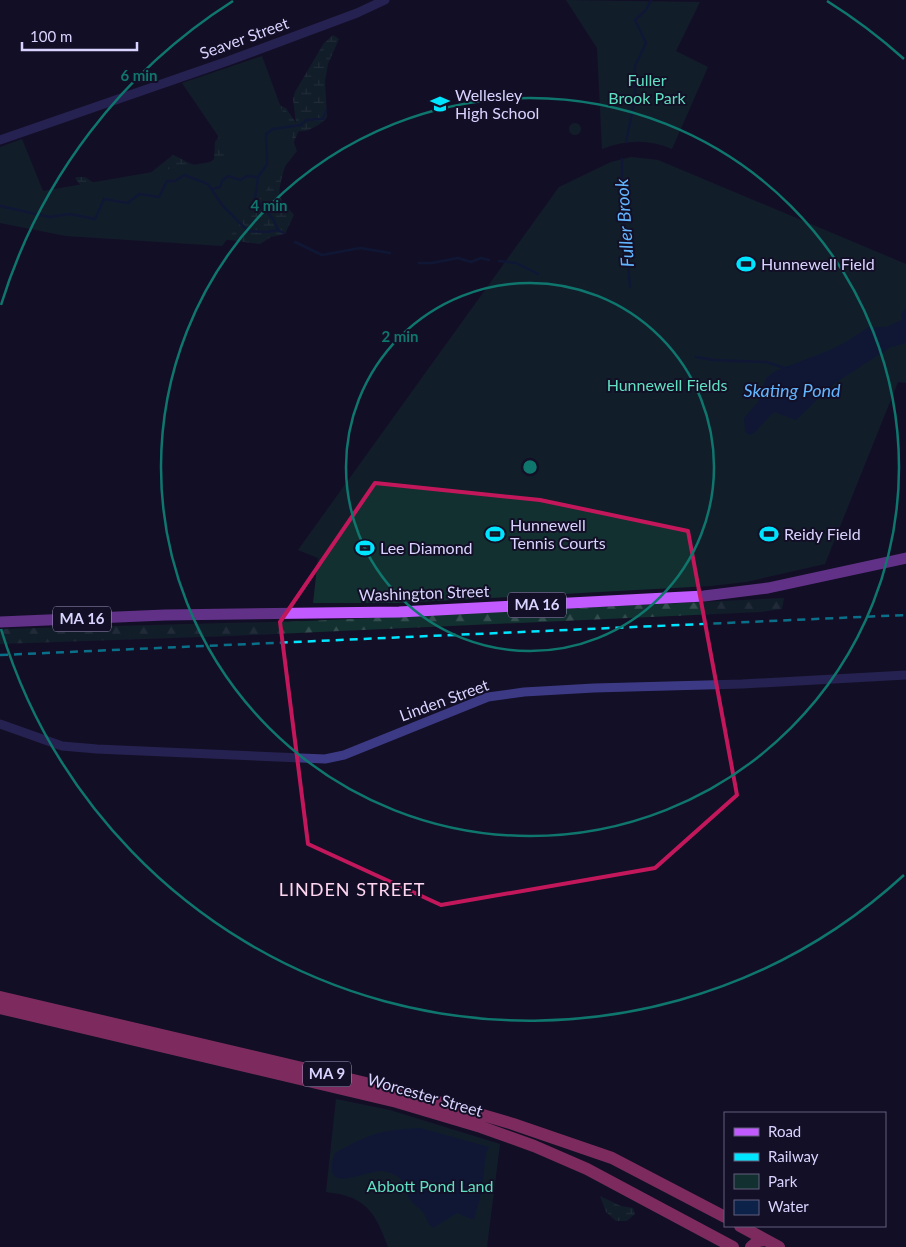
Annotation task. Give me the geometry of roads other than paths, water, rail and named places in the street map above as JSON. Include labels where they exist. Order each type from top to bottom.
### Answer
[{"type":"highway","name":"Worcester Street","points":[[0,997],[404,1092],[513,1124],[612,1158],[724,1217]]},
{"type":"highway","name":"Worcester Street","points":[[0,1008],[397,1102],[481,1127],[534,1146],[586,1169],[733,1247]]},
{"type":"highway","points":[[742,1227],[779,1247]]},
{"type":"highway","points":[[751,1247],[758,1241],[766,1240]]},
{"type":"main road","name":"Washington Street","points":[[0,622],[165,615],[399,612],[704,596],[768,588],[906,558]]},
{"type":"street","name":"Seaver Street","points":[[0,140],[228,61],[357,13],[385,0]]},
{"type":"street","name":"Linden Street","points":[[0,724],[62,746],[212,756],[325,759],[350,753],[488,697],[524,692],[594,688],[742,684],[906,675]]},
{"type":"water","name":"Skating Pond","points":[[906,308],[906,343],[891,347],[835,383],[796,420],[774,412],[754,433],[750,435],[745,432],[744,418],[758,402],[766,378],[775,371],[828,351],[869,327],[886,327],[902,320],[901,314]]},
{"type":"water","points":[[420,1128],[489,1147],[486,1153],[482,1190],[474,1220],[457,1213],[433,1228],[429,1225],[423,1212],[410,1200],[404,1184],[397,1176],[382,1171],[346,1178],[338,1178],[333,1175],[332,1167],[335,1153],[357,1141],[384,1132]]},
{"type":"waterway","name":"Fuller Brook","points":[[626,142],[635,98],[635,66],[646,43],[635,20],[646,10],[651,0]]},
{"type":"waterway","points":[[212,189],[220,187],[222,181],[228,176],[240,180],[247,176],[258,177],[267,164],[266,134],[273,129],[301,125],[306,120],[323,119],[326,111]]},
{"type":"waterway","name":"Fuller Brook","points":[[622,159],[622,200],[630,287]]},
{"type":"waterway","points":[[0,206],[49,217],[70,214],[95,219],[104,199],[128,203],[139,194],[159,197],[167,181],[175,181],[184,175],[208,184],[222,205],[248,231],[266,232],[278,230],[284,233]]},
{"type":"waterway","points":[[258,178],[255,198],[273,219],[278,230]]},
{"type":"waterway","points":[[295,242],[322,255],[360,248],[390,253]]},
{"type":"waterway","points":[[419,263],[432,263],[458,258],[471,262],[481,258],[489,260]]},
{"type":"waterway","points":[[499,261],[516,263],[538,274]]},
{"type":"waterway","name":"Fuller Brook","points":[[696,357],[713,360],[766,362],[788,369]]},
{"type":"railway","points":[[0,655],[906,615]]},
{"type":"place","name":"Wellesley High School","points":[[440,104]]},
{"type":"place","name":"Hunnewell Field","points":[[746,264]]},
{"type":"place","name":"Hunnewell Tennis Courts","points":[[495,534]]},
{"type":"place","name":"Reidy Field","points":[[769,534]]},
{"type":"place","name":"Lee Diamond","points":[[365,548]]},
{"type":"district","name":"LINDEN STREET","points":[[352,890]]},
{"type":"park label","name":"Fuller Brook Park","points":[[647,89]]},
{"type":"park label","name":"Hunnewell Fields","points":[[667,385]]},
{"type":"park label","name":"Abbott Pond Land","points":[[430,1186]]}]
